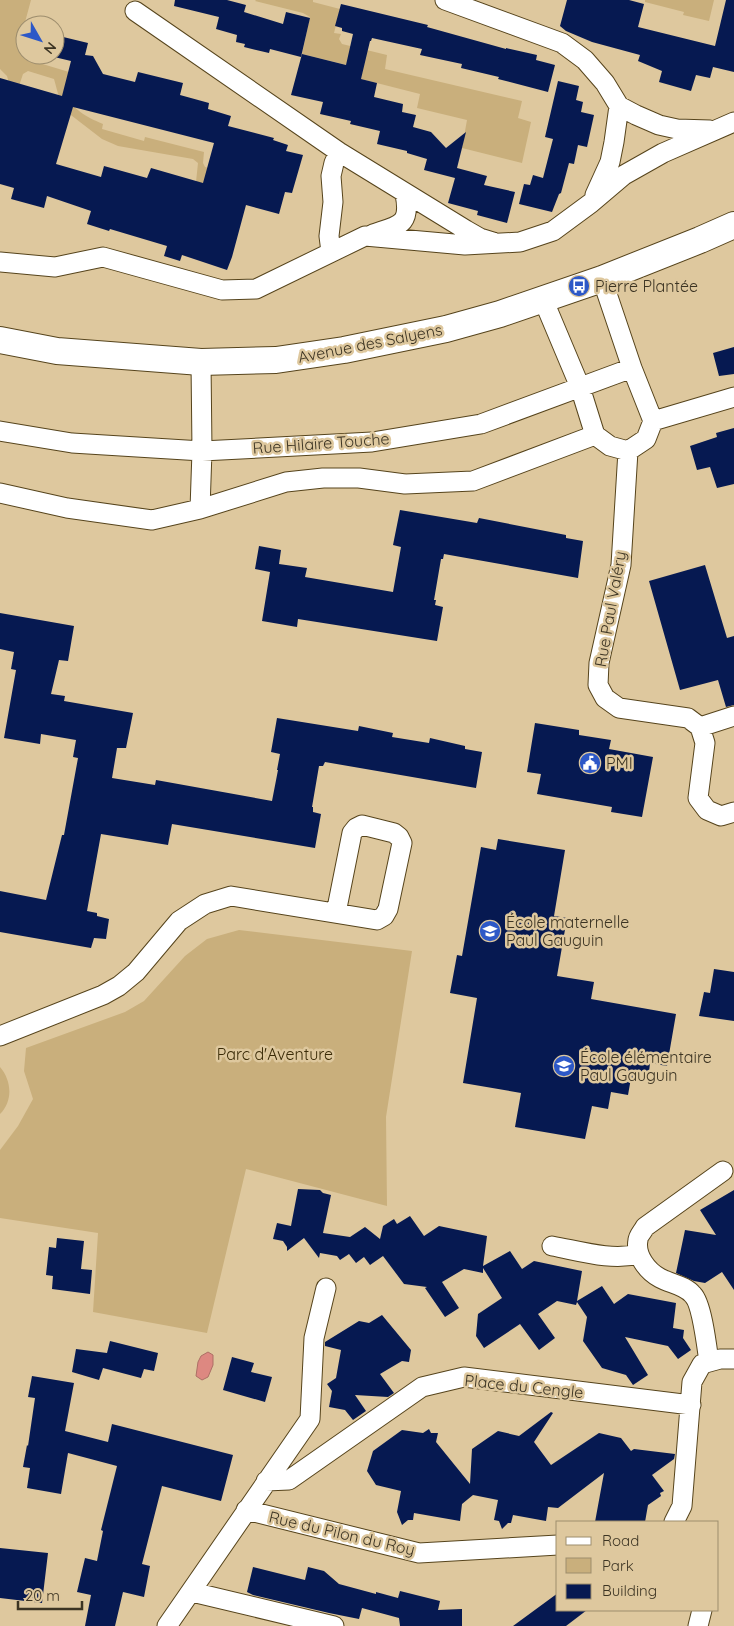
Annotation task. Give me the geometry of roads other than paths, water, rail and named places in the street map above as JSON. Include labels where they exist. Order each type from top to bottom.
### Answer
[{"type":"main road","name":"Avenue des Salyens","points":[[0,340],[56,350],[201,362],[276,360],[344,350],[446,329],[500,314],[602,279],[731,228]]},
{"type":"street","points":[[445,0],[562,44],[585,60],[605,83],[619,106],[659,125],[677,129],[726,126]]},
{"type":"street","points":[[135,11],[340,152],[405,194],[480,238],[494,242]]},
{"type":"street","points":[[591,203],[610,162],[619,106]]},
{"type":"street","points":[[365,236],[465,245],[520,242],[553,231],[591,203],[624,175],[663,153],[726,126]]},
{"type":"street","points":[[331,252],[329,236],[333,202],[331,176],[340,152]]},
{"type":"street","points":[[0,262],[55,266],[102,257],[222,290],[256,289],[365,236],[398,226],[406,218],[408,208],[405,194]]},
{"type":"street","points":[[543,299],[580,387],[595,435],[610,446],[628,451],[646,439],[653,420],[632,368],[602,279]]},
{"type":"street","points":[[200,509],[202,451],[201,362]]},
{"type":"street","name":"Rue Hilaire Touche","points":[[0,431],[72,443],[202,451],[379,441],[481,424],[632,368]]},
{"type":"street","points":[[653,420],[734,397]]},
{"type":"street","points":[[0,493],[67,508],[152,520],[200,509],[286,482],[323,478],[359,478],[405,484],[473,481],[595,435]]},
{"type":"street","name":"Rue Paul Valéry","points":[[628,451],[621,565],[599,662],[598,685],[604,698],[619,708],[688,718],[700,727]]},
{"type":"street","points":[[734,716],[700,727],[705,743],[698,798],[707,810],[721,816],[734,812]]},
{"type":"street","points":[[0,1036],[102,995],[119,986],[136,972],[179,921],[205,904],[231,896],[377,920],[384,916],[388,909],[402,843],[394,833],[362,825],[352,833],[336,913]]},
{"type":"street","points":[[710,1362],[695,1296],[685,1288],[659,1277],[646,1266],[639,1254],[638,1239],[645,1227],[723,1171]]},
{"type":"street","points":[[552,1246],[615,1257],[639,1254]]},
{"type":"street","points":[[168,1626],[310,1419],[314,1338],[326,1288]]},
{"type":"street","points":[[674,1521],[682,1506],[692,1382],[702,1364],[720,1359],[734,1359]]},
{"type":"street","name":"Place du Cengle","points":[[266,1482],[289,1480],[422,1387],[464,1377],[691,1405]]},
{"type":"street","name":"Rue du Pilon du Roy","points":[[246,1510],[419,1553],[556,1545]]},
{"type":"street","points":[[192,1592],[334,1626]]},
{"type":"street","points":[[698,1626],[702,1611]]},
{"type":"place","name":"Pierre Plantée","points":[[579,286]]},
{"type":"place","name":"PMI","points":[[590,763]]},
{"type":"place","name":"École maternelle Paul Gauguin","points":[[490,931]]},
{"type":"place","name":"École élémentaire Paul Gauguin","points":[[564,1066]]},
{"type":"park label","name":"Parc d'Aventure","points":[[275,1054]]}]
